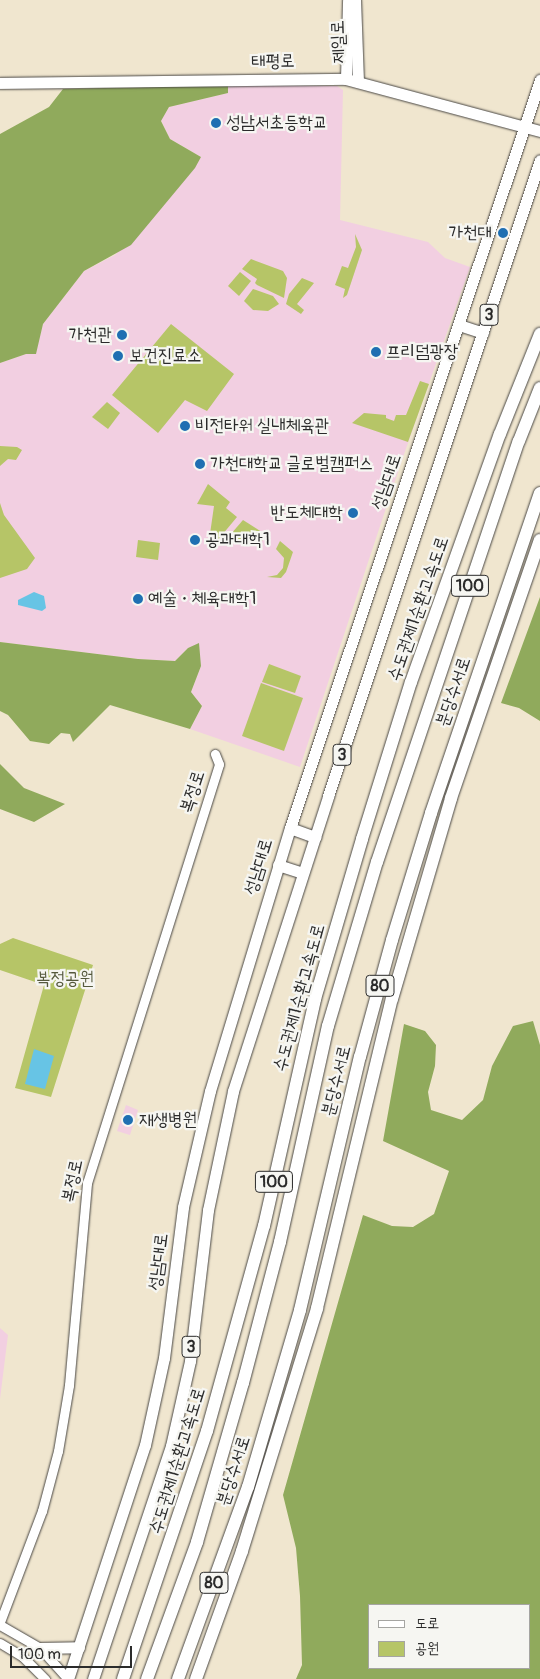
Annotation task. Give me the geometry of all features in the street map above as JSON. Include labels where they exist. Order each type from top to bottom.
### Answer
[{"type":"highway","name":"수도권제1순환고속도로","points":[[122,1679],[207,1431],[264,1226],[316,999],[380,784],[436,612],[500,434],[540,334]]},
{"type":"highway","name":"수도권제1순환고속도로","points":[[147,1679],[197,1542],[240,1392],[280,1242],[328,1026],[377,862],[516,450],[540,388]]},
{"type":"highway","name":"분당수서로","points":[[178,1679],[248,1486],[300,1310],[360,1058],[392,940],[431,813],[540,493]]},
{"type":"highway","name":"분당수서로","points":[[196,1679],[262,1490],[317,1308],[392,999],[451,798],[540,540]]},
{"type":"main road","name":"제일로","points":[[346,79],[348,0]]},
{"type":"main road","name":"제일로","points":[[355,0],[358,82]]},
{"type":"main road","name":"태평로","points":[[0,83],[346,79],[540,132]]},
{"type":"main road","name":"성남대로","points":[[68,1679],[145,1445],[164,1358],[183,1206],[210,1090],[290,828],[526,128],[540,80]]},
{"type":"main road","name":"3","points":[[93,1679],[170,1446],[190,1361],[217,1161],[234,1091],[303,873],[540,160]]},
{"type":"main road","points":[[459,325],[483,333]]},
{"type":"main road","points":[[290,828],[315,837]]},
{"type":"main road","points":[[278,865],[303,873]]},
{"type":"main road","points":[[40,1648],[79,1647]]},
{"type":"street","name":"복정로","points":[[0,1624],[42,1511],[58,1451],[70,1376],[87,1183],[219,764],[215,754]]},
{"type":"street","points":[[0,1624],[40,1648],[68,1679]]},
{"type":"street","points":[[0,1643],[22,1656],[45,1679]]},
{"type":"shaded area","name":"가천대학교 글로벌캠퍼스","points":[[228,85],[337,86],[343,90],[340,220],[428,242],[445,258],[470,267],[402,460],[300,767],[190,729],[202,706],[191,692],[201,666],[188,648],[175,661],[138,659],[0,642],[0,363],[26,354],[40,336],[43,324],[84,271],[115,255],[201,157],[170,139],[161,120],[169,107],[228,93]]},
{"type":"shaded area","name":"재생병원","points":[[126,1105],[138,1110],[130,1135],[117,1131]]},
{"type":"shaded area","points":[[0,1328],[8,1335],[0,1399]]},
{"type":"green space","points":[[228,85],[228,93],[169,107],[161,121],[170,139],[201,157],[195,168],[131,245],[84,271],[43,324],[36,354],[26,354],[0,363],[0,134],[49,107],[63,89]]},
{"type":"green space","points":[[355,234],[362,250],[347,295],[343,298],[345,289],[335,285],[342,266],[348,268],[356,247]]},
{"type":"green space","points":[[251,259],[283,271],[287,278],[284,298],[257,285],[255,283],[257,279],[242,269]]},
{"type":"green space","points":[[240,272],[251,281],[239,296],[228,286]]},
{"type":"green space","points":[[302,278],[314,283],[297,304],[304,310],[301,314],[286,304],[289,294]]},
{"type":"green space","points":[[253,289],[273,296],[279,304],[268,311],[253,310],[244,301]]},
{"type":"green space","points":[[171,324],[234,374],[207,411],[185,400],[158,433],[112,395]]},
{"type":"green space","points":[[420,381],[429,384],[408,442],[352,423],[364,413],[386,415],[386,418],[394,421],[396,415],[406,415]]},
{"type":"green space","points":[[107,402],[120,413],[108,429],[92,417]]},
{"type":"green space","points":[[0,446],[17,447],[22,450],[16,460],[8,459],[0,466]]},
{"type":"green space","points":[[208,484],[230,502],[226,508],[237,517],[217,541],[209,541],[214,506],[197,504]]},
{"type":"green space","points":[[0,503],[4,515],[35,558],[27,569],[0,578]]},
{"type":"green space","points":[[243,520],[265,534],[262,541],[224,542]]},
{"type":"green space","points":[[138,540],[160,543],[158,560],[136,557]]},
{"type":"green space","points":[[280,541],[293,552],[286,572],[281,578],[267,577],[277,575],[283,568],[284,558],[276,549]]},
{"type":"green space","points":[[540,597],[540,721],[519,708],[501,703]]},
{"type":"green space","points":[[0,642],[138,659],[175,661],[188,648],[199,643],[201,666],[191,692],[202,706],[190,729],[110,705],[73,742],[70,734],[61,733],[49,744],[30,741],[8,715],[0,711]]},
{"type":"green space","points":[[269,664],[301,676],[295,693],[262,682]]},
{"type":"green space","points":[[261,683],[303,698],[284,751],[242,736]]},
{"type":"green space","points":[[0,764],[24,788],[65,804],[34,822],[0,809]]},
{"type":"green space","name":"복정공원","points":[[13,938],[93,965],[51,1097],[15,1088],[44,985],[0,970],[0,944]]},
{"type":"green space","points":[[533,1021],[540,1045],[540,1679],[296,1679],[302,1665],[300,1596],[296,1548],[283,1495],[363,1215],[392,1226],[413,1227],[434,1214],[449,1171],[383,1141],[404,1024],[425,1031],[436,1045],[435,1066],[428,1092],[431,1110],[462,1120],[483,1100],[492,1066],[513,1026]]},
{"type":"water","points":[[34,592],[44,596],[46,608],[42,611],[18,605],[18,600]]},
{"type":"water","points":[[34,1049],[54,1056],[45,1089],[25,1084]]},
{"type":"place","name":"성남서초등학교","points":[[216,123]]},
{"type":"place","name":"가천대","points":[[503,233]]},
{"type":"place","name":"가천관","points":[[122,335]]},
{"type":"place","name":"프리덤광장","points":[[376,352]]},
{"type":"place","name":"보건진료소","points":[[118,356]]},
{"type":"place","name":"비전타워 실내체육관","points":[[185,426]]},
{"type":"place","name":"가천대학교 글로벌캠퍼스","points":[[200,464]]},
{"type":"place","name":"반도체대학","points":[[353,513]]},
{"type":"place","name":"공과대학1","points":[[195,540]]},
{"type":"place","name":"예술ㆍ체육대학1","points":[[138,599]]},
{"type":"place","name":"재생병원","points":[[128,1120]]}]
